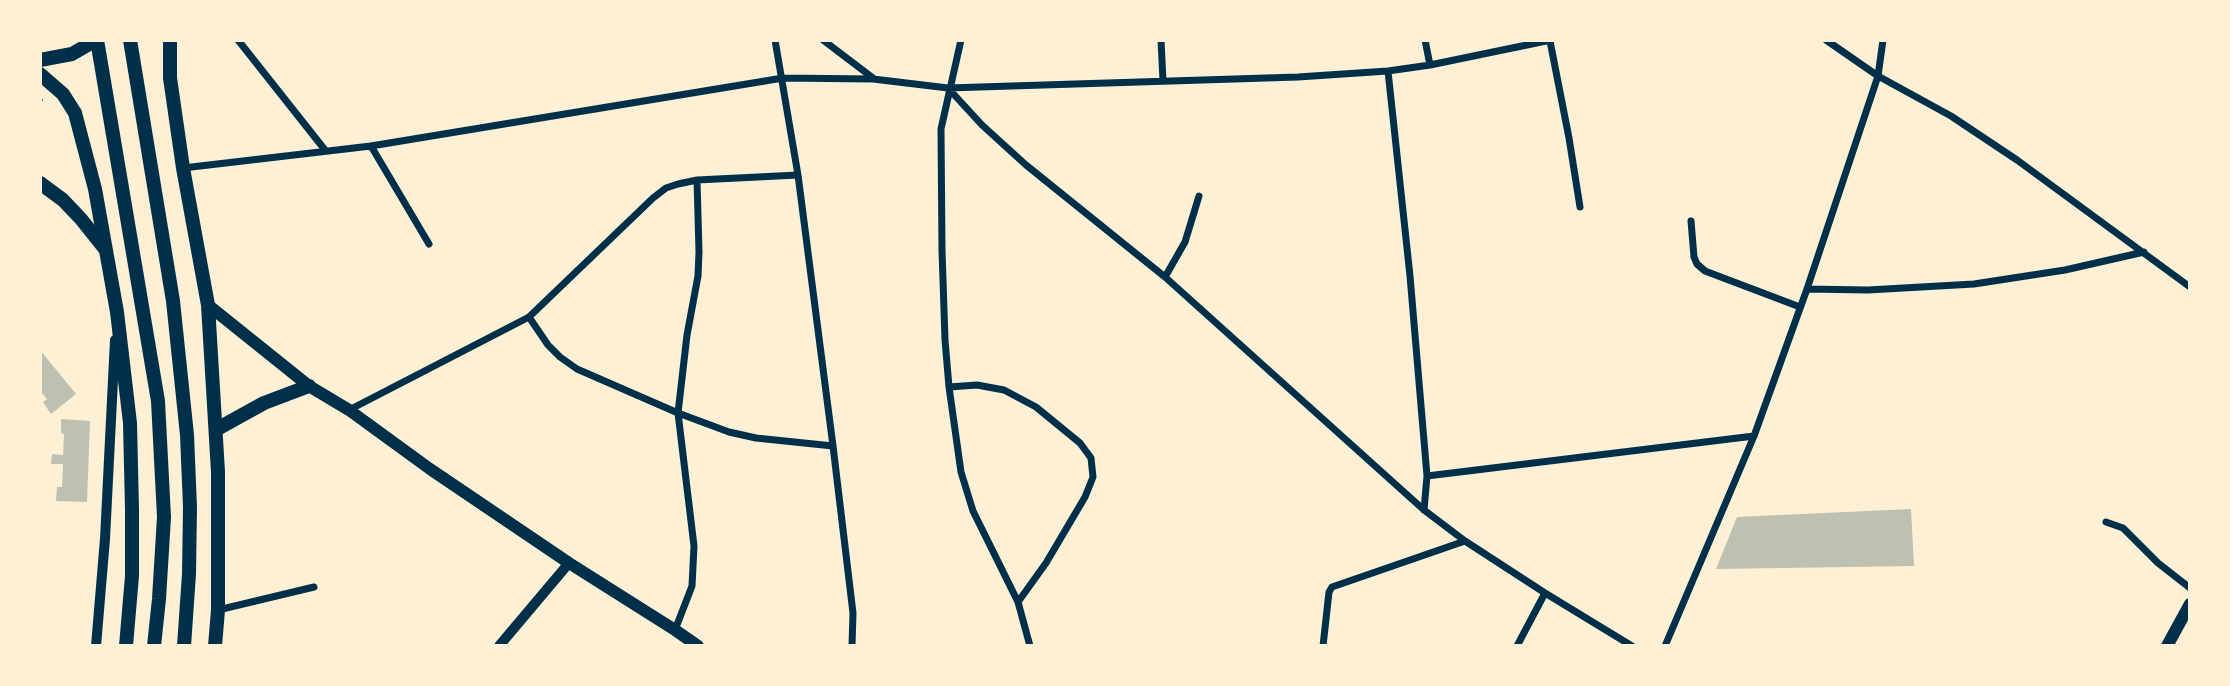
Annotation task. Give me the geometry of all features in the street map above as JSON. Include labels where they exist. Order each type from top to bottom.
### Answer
[{"type":"main road","points":[[40,60],[72,54],[96,40],[158,401],[164,517],[154,646]]},
{"type":"main road","points":[[130,40],[173,301],[187,435],[190,507],[184,646]]},
{"type":"main road","points":[[170,40],[170,78],[208,305],[217,429],[219,523],[215,646]]},
{"type":"main road","points":[[40,74],[63,94],[75,113],[95,189],[117,313],[130,423],[132,576],[126,646]]},
{"type":"main road","points":[[40,183],[72,210],[105,249]]},
{"type":"main road","points":[[208,305],[309,386],[349,410],[569,564],[698,646]]},
{"type":"main road","points":[[217,429],[264,403],[309,386]]},
{"type":"main road","points":[[2166,646],[2190,604]]},
{"type":"street","points":[[238,40],[324,150]]},
{"type":"street","points":[[775,40],[798,175],[833,446],[853,613],[852,646]]},
{"type":"street","points":[[822,40],[873,79]]},
{"type":"street","points":[[961,40],[948,88],[941,129],[942,250],[949,387],[961,472],[972,511],[1018,602],[1030,646]]},
{"type":"street","points":[[1161,40],[1163,81]]},
{"type":"street","points":[[1425,40],[1430,65]]},
{"type":"street","points":[[183,168],[371,146],[783,78],[873,79],[948,88],[1298,76],[1388,71],[1550,40],[1580,207]]},
{"type":"street","points":[[1826,40],[1878,76],[1951,117],[2017,160],[2190,287]]},
{"type":"street","points":[[1665,646],[1754,436],[1807,289],[1878,76],[1883,40]]},
{"type":"street","points":[[1388,71],[1410,276],[1427,476],[1424,510]]},
{"type":"street","points":[[948,88],[982,125],[1166,277],[1424,510],[1465,541],[1632,646]]},
{"type":"street","points":[[371,146],[429,244]]},
{"type":"street","points":[[349,410],[529,317],[653,198],[678,184],[697,180],[798,175]]},
{"type":"street","points":[[675,630],[692,586],[694,546],[678,413],[687,335],[698,276],[697,180]]},
{"type":"street","points":[[1166,277],[1185,242],[1199,196]]},
{"type":"street","points":[[1691,221],[1696,264],[1705,271],[1800,307]]},
{"type":"street","points":[[1807,289],[1868,290],[1974,284],[2065,270],[2144,252]]},
{"type":"street","points":[[96,646],[105,539],[117,313]]},
{"type":"street","points":[[529,317],[548,345],[578,369],[678,413],[729,432],[756,438],[833,446]]},
{"type":"street","points":[[949,387],[977,385],[1004,390],[1036,407],[1080,443],[1091,458],[1093,477],[1085,497],[1046,563],[1018,602]]},
{"type":"street","points":[[1427,476],[1754,436]]},
{"type":"street","points":[[2106,522],[2123,528],[2158,563],[2190,588]]},
{"type":"street","points":[[1323,646],[1329,592],[1332,587],[1465,541]]},
{"type":"street","points":[[499,646],[569,564]]},
{"type":"street","points":[[222,646],[218,610],[314,587]]},
{"type":"street","points":[[1517,646],[1545,593]]},
{"type":"building","points":[[40,350],[76,394],[51,414],[43,402],[47,399],[40,391]]},
{"type":"building","points":[[61,419],[90,421],[87,502],[56,501],[57,487],[62,487],[63,464],[51,464],[52,454],[63,455],[64,434],[61,433]]},
{"type":"building","points":[[1911,509],[1914,566],[1716,569],[1737,517]]}]
